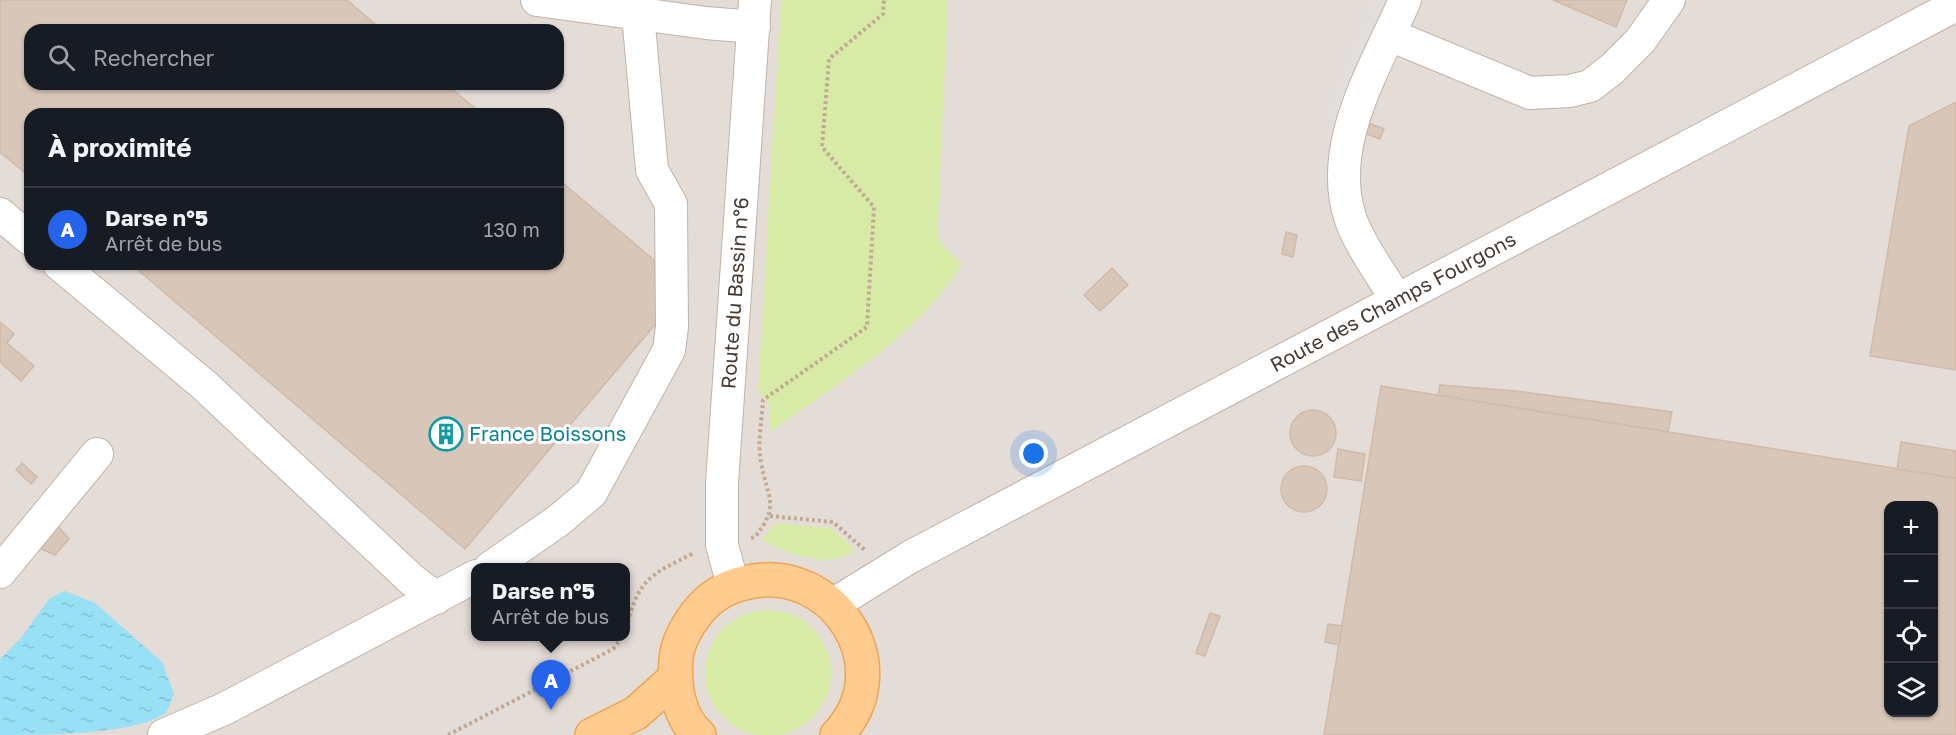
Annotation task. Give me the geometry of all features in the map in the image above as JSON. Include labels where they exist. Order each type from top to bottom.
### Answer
[{"type":"main road","points":[[694,734],[681,707],[675,678],[677,650],[689,622],[708,601],[733,585],[759,579],[786,580],[812,589],[834,604],[853,630],[863,662],[860,695],[846,732]]},
{"type":"main road","points":[[592,735],[636,712],[675,678]]},
{"type":"street","points":[[537,0],[638,14],[754,13]]},
{"type":"street","points":[[1396,300],[1352,223],[1343,192],[1347,143],[1352,122],[1405,0]]},
{"type":"street","points":[[1390,35],[1530,93],[1570,91],[1590,86],[1612,69],[1640,40],[1669,0]]},
{"type":"street","name":"Route des Champs Fourgons","points":[[834,604],[910,556],[1956,5]]},
{"type":"street","name":"Route du Bassin n°6","points":[[733,585],[722,545],[722,483],[754,13]]},
{"type":"street","points":[[496,563],[559,520],[591,492],[669,350],[672,327],[671,204],[652,170],[638,14]]},
{"type":"street","points":[[0,214],[24,234]]},
{"type":"street","points":[[66,270],[204,385],[411,579],[436,598]]},
{"type":"street","points":[[0,572],[97,454]]},
{"type":"street","points":[[164,735],[224,709],[471,579]]},
{"type":"path","points":[[755,537],[770,516],[768,484],[760,461],[763,400],[867,327],[874,207],[822,147],[829,59],[883,15],[884,0]]},
{"type":"path","points":[[770,516],[833,522],[867,551],[867,584]]},
{"type":"path","points":[[630,616],[638,592],[645,582],[657,572],[698,552]]},
{"type":"path","points":[[448,735],[613,650],[619,641]]},
{"type":"shaded area","points":[[0,0],[1956,0],[1956,735],[0,735]]},
{"type":"shaded area","points":[[1370,0],[1391,0],[1337,131],[1322,125]]},
{"type":"green space","points":[[781,0],[948,0],[937,238],[962,265],[922,315],[874,358],[769,433],[770,405],[758,390]]},
{"type":"green space","points":[[776,523],[831,528],[855,550],[842,557],[830,559],[810,558],[787,552],[762,539]]},
{"type":"green space","points":[[768,610],[792,615],[813,628],[826,649],[831,673],[826,697],[813,718],[792,731],[768,736],[744,731],[723,718],[710,697],[705,673],[710,649],[723,628],[744,615]]},
{"type":"water","points":[[65,591],[95,603],[162,662],[174,694],[169,707],[164,714],[150,721],[110,730],[62,734],[0,735],[0,659],[20,639],[50,598]]},
{"type":"building","points":[[0,0],[347,0],[375,24],[24,24],[24,90],[453,90],[475,108],[24,108],[24,172],[0,152]]},
{"type":"building","points":[[1553,0],[1627,0],[1616,27]]},
{"type":"building","points":[[1956,102],[1956,370],[1870,356],[1909,126]]},
{"type":"building","points":[[1368,123],[1384,129],[1380,139],[1364,133]]},
{"type":"building","name":"France Boissons","points":[[564,184],[654,260],[659,320],[465,549],[138,270],[564,270]]},
{"type":"building","points":[[1286,232],[1297,235],[1293,257],[1282,254]]},
{"type":"building","points":[[1112,268],[1128,285],[1100,311],[1084,295]]},
{"type":"building","points":[[0,322],[14,334],[7,343],[34,366],[21,381],[0,362]]},
{"type":"building","points":[[1440,385],[1516,391],[1672,412],[1668,432],[1438,396]]},
{"type":"building","points":[[1381,386],[1956,478],[1956,735],[1324,735]]},
{"type":"building","points":[[1318,410],[1330,416],[1335,424],[1335,442],[1330,450],[1322,455],[1308,456],[1300,453],[1293,446],[1290,428],[1293,420],[1300,413]]},
{"type":"building","points":[[1901,442],[1956,451],[1956,478],[1897,469]]},
{"type":"building","points":[[1338,449],[1365,454],[1361,481],[1334,477]]},
{"type":"building","points":[[22,463],[37,477],[31,484],[16,470]]},
{"type":"building","points":[[1304,466],[1313,467],[1321,472],[1326,480],[1326,498],[1321,506],[1313,511],[1304,512],[1295,511],[1287,506],[1282,498],[1281,489],[1282,480],[1287,472],[1295,467]]},
{"type":"building","points":[[58,526],[69,539],[55,555],[39,548]]},
{"type":"building","points":[[1210,613],[1220,616],[1205,656],[1196,653]]},
{"type":"building","points":[[1328,624],[1342,626],[1339,645],[1325,642]]},
{"type":"place","name":"France Boissons","points":[[446,434]]},
{"type":"place","name":"Darse n°5","points":[[551,710]]}]
